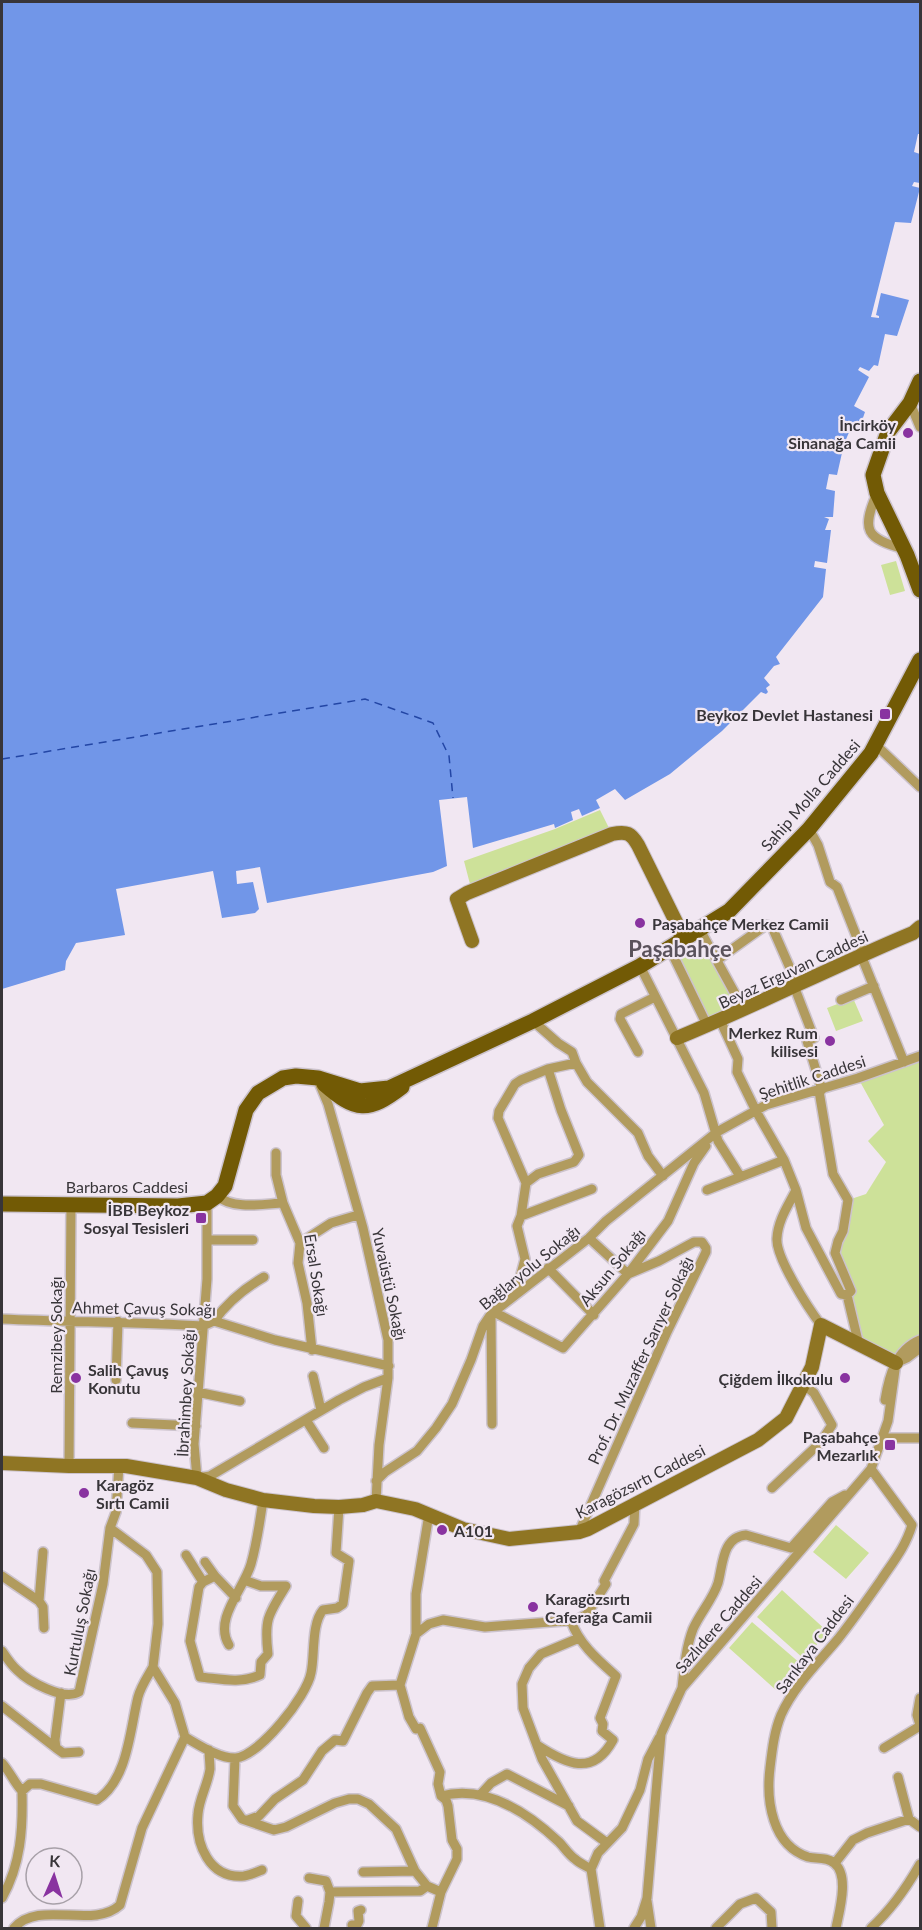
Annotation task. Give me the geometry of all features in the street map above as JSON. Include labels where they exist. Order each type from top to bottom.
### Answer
[{"type":"main road","points":[[921,381],[910,403],[888,432],[873,475],[877,493],[909,553],[921,590]]},
{"type":"main road","name":"Sahip Molla Caddesi","points":[[700,930],[729,911],[809,829],[876,745],[921,660]]},
{"type":"main road","points":[[212,1200],[225,1186],[246,1110],[258,1093],[283,1078],[296,1076],[318,1078],[340,1098],[359,1106],[375,1105],[402,1088],[415,1075],[533,1021],[640,966],[700,930]]},
{"type":"main road","name":"Barbaros Caddesi","points":[[2,1204],[178,1206],[212,1200]]},
{"type":"street","points":[[910,403],[921,426]]},
{"type":"street","points":[[877,493],[868,521],[874,538],[909,553]]},
{"type":"street","points":[[876,745],[921,787]]},
{"type":"street","points":[[809,829],[818,845],[830,882],[837,887],[861,948],[861,955],[904,1062]]},
{"type":"street","points":[[472,941],[457,899],[620,832],[627,832],[632,835],[638,845],[679,928],[676,945],[706,1025]]},
{"type":"street","points":[[717,960],[766,925],[772,927],[814,1038],[807,1041],[820,1090],[833,1174],[848,1200],[843,1231],[835,1253],[851,1291],[847,1295]]},
{"type":"street","name":"Beyaz Erguvan Caddesi","points":[[677,1038],[744,1010],[913,933],[921,927]]},
{"type":"street","points":[[700,930],[744,1010]]},
{"type":"street","points":[[640,966],[704,1093],[718,1141],[740,1176]]},
{"type":"street","points":[[841,1000],[874,986]]},
{"type":"street","points":[[638,1052],[620,1019],[621,1014],[655,997]]},
{"type":"street","points":[[720,1020],[738,1059],[737,1072],[784,1160],[796,1190],[806,1228],[841,1294],[847,1295]]},
{"type":"street","points":[[533,1021],[572,1052],[587,1082],[638,1133],[648,1156],[663,1176]]},
{"type":"street","name":"Şehitlik Caddesi","points":[[717,1132],[766,1106],[921,1056]]},
{"type":"street","points":[[516,1293],[525,1259],[517,1226],[521,1216],[526,1184],[498,1118],[499,1111],[515,1084],[521,1080],[548,1069],[576,1063]]},
{"type":"street","points":[[526,1184],[538,1174],[574,1162],[579,1155],[548,1069]]},
{"type":"street","name":"Yuvaüstü Sokağı","points":[[318,1078],[328,1104],[358,1215],[388,1340],[389,1366],[376,1481],[376,1501]]},
{"type":"street","name":"Bağlaryolu Sokağı","points":[[376,1481],[385,1472],[417,1451],[436,1428],[452,1404],[483,1326],[492,1313],[589,1238],[606,1221],[717,1132]]},
{"type":"street","name":"Aksun Sokağı","points":[[492,1313],[563,1348],[628,1274],[668,1221],[694,1163],[717,1132]]},
{"type":"street","name":"Ersal Sokağı","points":[[276,1153],[276,1175],[283,1203],[300,1243],[298,1263],[307,1303],[312,1350]]},
{"type":"street","points":[[707,1190],[784,1160]]},
{"type":"street","points":[[521,1216],[592,1188]]},
{"type":"street","points":[[796,1190],[780,1220],[776,1241],[787,1268],[809,1309],[821,1325],[896,1363]]},
{"type":"street","points":[[212,1200],[240,1204],[283,1203]]},
{"type":"street","name":"İbrahimbey Sokağı","points":[[197,1478],[195,1444],[197,1392],[207,1279],[207,1240],[212,1200]]},
{"type":"street","name":"Remzibey Sokağı","points":[[69,1466],[71,1204]]},
{"type":"street","points":[[300,1243],[331,1223],[358,1215]]},
{"type":"street","points":[[589,1238],[628,1274]]},
{"type":"street","points":[[207,1240],[253,1240]]},
{"type":"street","name":"Prof. Dr. Muzaffer Sarıyer Sokağı","points":[[579,1532],[706,1248],[702,1242],[694,1242],[659,1261],[628,1274]]},
{"type":"street","points":[[548,1268],[594,1315]]},
{"type":"street","points":[[214,1321],[234,1298],[264,1277]]},
{"type":"street","points":[[847,1295],[859,1345]]},
{"type":"street","points":[[492,1313],[492,1424]]},
{"type":"street","name":"Ahmet Çavuş Sokağı","points":[[2,1319],[69,1322],[118,1321],[203,1326],[214,1321],[312,1350],[389,1366]]},
{"type":"street","points":[[116,1380],[118,1321]]},
{"type":"street","name":"Karagözsırtı Caddesi","points":[[2,1463],[69,1466],[119,1465],[197,1478],[226,1490],[263,1500],[339,1507],[363,1505],[376,1501],[416,1509],[463,1529],[509,1539],[579,1532],[758,1440],[786,1418],[812,1367],[821,1325]]},
{"type":"street","points":[[896,1363],[901,1353],[921,1340]]},
{"type":"street","points":[[896,1363],[921,1348]]},
{"type":"street","name":"Sazlıdere Caddesi","points":[[651,1929],[647,1898],[661,1734],[682,1688],[871,1469],[888,1421],[896,1363]]},
{"type":"street","points":[[313,1376],[321,1410]]},
{"type":"street","points":[[197,1478],[210,1476],[321,1410],[364,1387],[388,1378]]},
{"type":"street","points":[[772,1488],[821,1442],[832,1425],[814,1393],[803,1384]]},
{"type":"street","points":[[197,1392],[240,1401]]},
{"type":"street","points":[[306,1420],[324,1448]]},
{"type":"street","points":[[132,1423],[196,1425]]},
{"type":"street","points":[[882,1438],[921,1438]]},
{"type":"street","name":"Kurtuluş Sokağı","points":[[2,1651],[16,1670],[31,1681],[61,1693],[74,1695],[80,1692],[103,1584],[110,1528],[116,1512],[119,1465]]},
{"type":"street","name":"Sarıkaya Caddesi","points":[[835,1863],[810,1857],[794,1850],[784,1840],[771,1810],[768,1790],[772,1747],[778,1723],[798,1686],[839,1638],[905,1545],[916,1522],[871,1469]]},
{"type":"street","points":[[682,1688],[684,1665],[693,1629],[717,1585],[723,1557],[731,1541],[746,1535],[791,1548],[832,1502],[852,1492]]},
{"type":"street","points":[[229,1645],[223,1632],[229,1609],[251,1566],[263,1500]]},
{"type":"street","points":[[416,1634],[429,1624],[443,1620],[484,1627],[571,1621],[587,1614],[606,1584],[604,1581],[634,1524],[635,1503]]},
{"type":"street","points":[[185,1737],[209,1750],[235,1758],[258,1746],[285,1719],[303,1695],[311,1675],[319,1615],[323,1610],[337,1608],[343,1604],[349,1561],[336,1553],[339,1507]]},
{"type":"street","points":[[429,1514],[416,1594],[416,1634],[400,1685],[409,1717],[416,1729],[420,1728],[440,1772],[438,1784],[441,1796],[446,1800],[448,1806],[452,1839],[457,1849],[457,1859],[441,1892],[432,1929]]},
{"type":"street","points":[[22,1791],[30,1784],[41,1784],[97,1800],[106,1794],[125,1756],[139,1695],[153,1667],[158,1624],[157,1572],[146,1556],[110,1528]]},
{"type":"street","points":[[39,1600],[43,1552]]},
{"type":"street","points":[[186,1555],[203,1582]]},
{"type":"street","points":[[205,1562],[236,1598]]},
{"type":"street","points":[[2,1576],[39,1600],[44,1606],[44,1628]]},
{"type":"street","points":[[215,1576],[198,1587],[190,1641],[200,1677],[238,1682],[260,1675],[261,1662],[268,1654],[265,1628],[269,1613],[286,1586],[261,1586],[244,1581]]},
{"type":"street","points":[[537,1744],[559,1757],[582,1764],[592,1763],[599,1759],[606,1753],[613,1740],[602,1731],[603,1724],[600,1718],[616,1676],[600,1663],[579,1638],[571,1621]]},
{"type":"street","points":[[579,1638],[541,1654],[529,1668],[522,1684],[523,1708],[551,1778],[577,1821],[607,1843]]},
{"type":"street","points":[[14,1929],[20,1922],[35,1918],[104,1917],[114,1912],[120,1905],[142,1828],[185,1737],[175,1703],[153,1667]]},
{"type":"street","points":[[248,1820],[259,1816],[275,1799],[303,1780],[322,1751],[336,1740],[343,1741],[372,1686],[400,1685]]},
{"type":"street","points":[[57,1748],[55,1740],[61,1693]]},
{"type":"street","points":[[884,1748],[921,1726],[917,1716],[921,1698]]},
{"type":"street","points":[[2,1706],[63,1753],[79,1752]]},
{"type":"street","points":[[600,1929],[591,1869],[598,1853],[622,1828],[640,1790],[648,1759],[661,1734]]},
{"type":"street","points":[[209,1750],[210,1768],[198,1813],[202,1853],[213,1865],[227,1874],[244,1876],[262,1870]]},
{"type":"street","points":[[235,1758],[233,1806],[237,1814],[274,1830],[286,1827],[335,1803],[358,1799],[369,1804],[396,1829],[416,1871],[428,1886],[441,1892]]},
{"type":"street","points":[[2,1763],[22,1791],[22,1831],[16,1866],[2,1898]]},
{"type":"street","points":[[480,1795],[491,1783],[507,1774],[569,1806]]},
{"type":"street","points":[[897,1777],[909,1820],[921,1827]]},
{"type":"street","points":[[441,1796],[454,1793],[480,1795],[513,1808],[560,1843],[574,1859],[591,1869]]},
{"type":"street","points":[[836,1929],[843,1890],[839,1870],[835,1863],[853,1840],[867,1833],[909,1820]]},
{"type":"street","points":[[872,1929],[910,1882],[921,1864]]},
{"type":"street","points":[[363,1872],[416,1871]]},
{"type":"street","points":[[309,1878],[326,1881],[330,1892],[324,1929]]},
{"type":"street","points":[[330,1892],[420,1891],[428,1886]]},
{"type":"street","name":"Sazlıdere Caddesi","points":[[634,1929],[647,1898]]},
{"type":"street","points":[[716,1929],[740,1904],[756,1898],[771,1912],[772,1929]]},
{"type":"street","points":[[298,1901],[296,1916],[306,1929]]},
{"type":"street","points":[[352,1929],[352,1925],[357,1925],[358,1911],[361,1910]]},
{"type":"green space","points":[[896,561],[905,591],[890,595],[881,565]]},
{"type":"green space","points":[[600,810],[611,832],[471,888],[464,861],[555,829]]},
{"type":"green space","points":[[706,944],[738,1008],[709,1020],[678,959]]},
{"type":"green space","points":[[853,998],[863,1021],[836,1031],[827,1008]]},
{"type":"green space","points":[[920,1056],[920,1340],[896,1363],[859,1345],[838,1253],[848,1200],[866,1194],[886,1162],[868,1141],[884,1125],[858,1078]]},
{"type":"green space","points":[[836,1525],[869,1553],[846,1579],[813,1552]]},
{"type":"green space","points":[[782,1590],[828,1632],[804,1659],[757,1617]]},
{"type":"green space","points":[[752,1622],[801,1664],[777,1691],[729,1648]]},
{"type":"water","points":[[2,2],[920,2],[920,134],[918,134],[914,152],[920,154],[920,183],[914,182],[912,186],[920,188],[911,223],[895,222],[871,317],[879,318],[876,315],[881,293],[909,300],[897,336],[885,334],[878,366],[874,365],[869,371],[860,367],[858,370],[869,377],[854,406],[865,412],[858,432],[850,430],[844,444],[837,475],[829,474],[826,489],[835,491],[833,517],[824,517],[829,519],[825,530],[831,530],[827,563],[815,561],[814,567],[826,569],[823,597],[776,657],[780,664],[774,666],[764,678],[770,685],[766,688],[768,692],[766,694],[761,692],[722,731],[670,774],[625,800],[615,789],[596,800],[600,808],[582,816],[579,809],[571,812],[573,820],[555,828],[554,824],[473,848],[467,797],[439,800],[447,866],[433,872],[267,903],[260,867],[236,871],[237,884],[253,882],[259,909],[255,913],[222,918],[213,871],[116,889],[125,935],[76,943],[66,961],[65,970],[2,989]]},
{"type":"ferry route","points":[[2,759],[365,699],[433,723],[449,756],[453,798]]},
{"type":"place","name":"İncirköy Sinanağa Camii","points":[[908,433]]},
{"type":"place","name":"Beykoz Devlet Hastanesi","points":[[885,714]]},
{"type":"place","name":"Paşabahçe Merkez Camii","points":[[640,923]]},
{"type":"place","name":"Merkez Rum kilisesi","points":[[830,1041]]},
{"type":"place","name":"İBB Beykoz Sosyal Tesisleri","points":[[201,1218]]},
{"type":"place","name":"Salih Çavuş Konutu","points":[[76,1378]]},
{"type":"place","name":"Çiğdem İlkokulu","points":[[845,1378]]},
{"type":"place","name":"Paşabahçe Mezarlık","points":[[890,1445]]},
{"type":"place","name":"Karagöz Sırtı Camii","points":[[84,1493]]},
{"type":"place","name":"A101","points":[[442,1530]]},
{"type":"place","name":"Karagözsırtı Caferağa Camii","points":[[533,1607]]},
{"type":"district","name":"Paşabahçe","points":[[680,948]]}]
